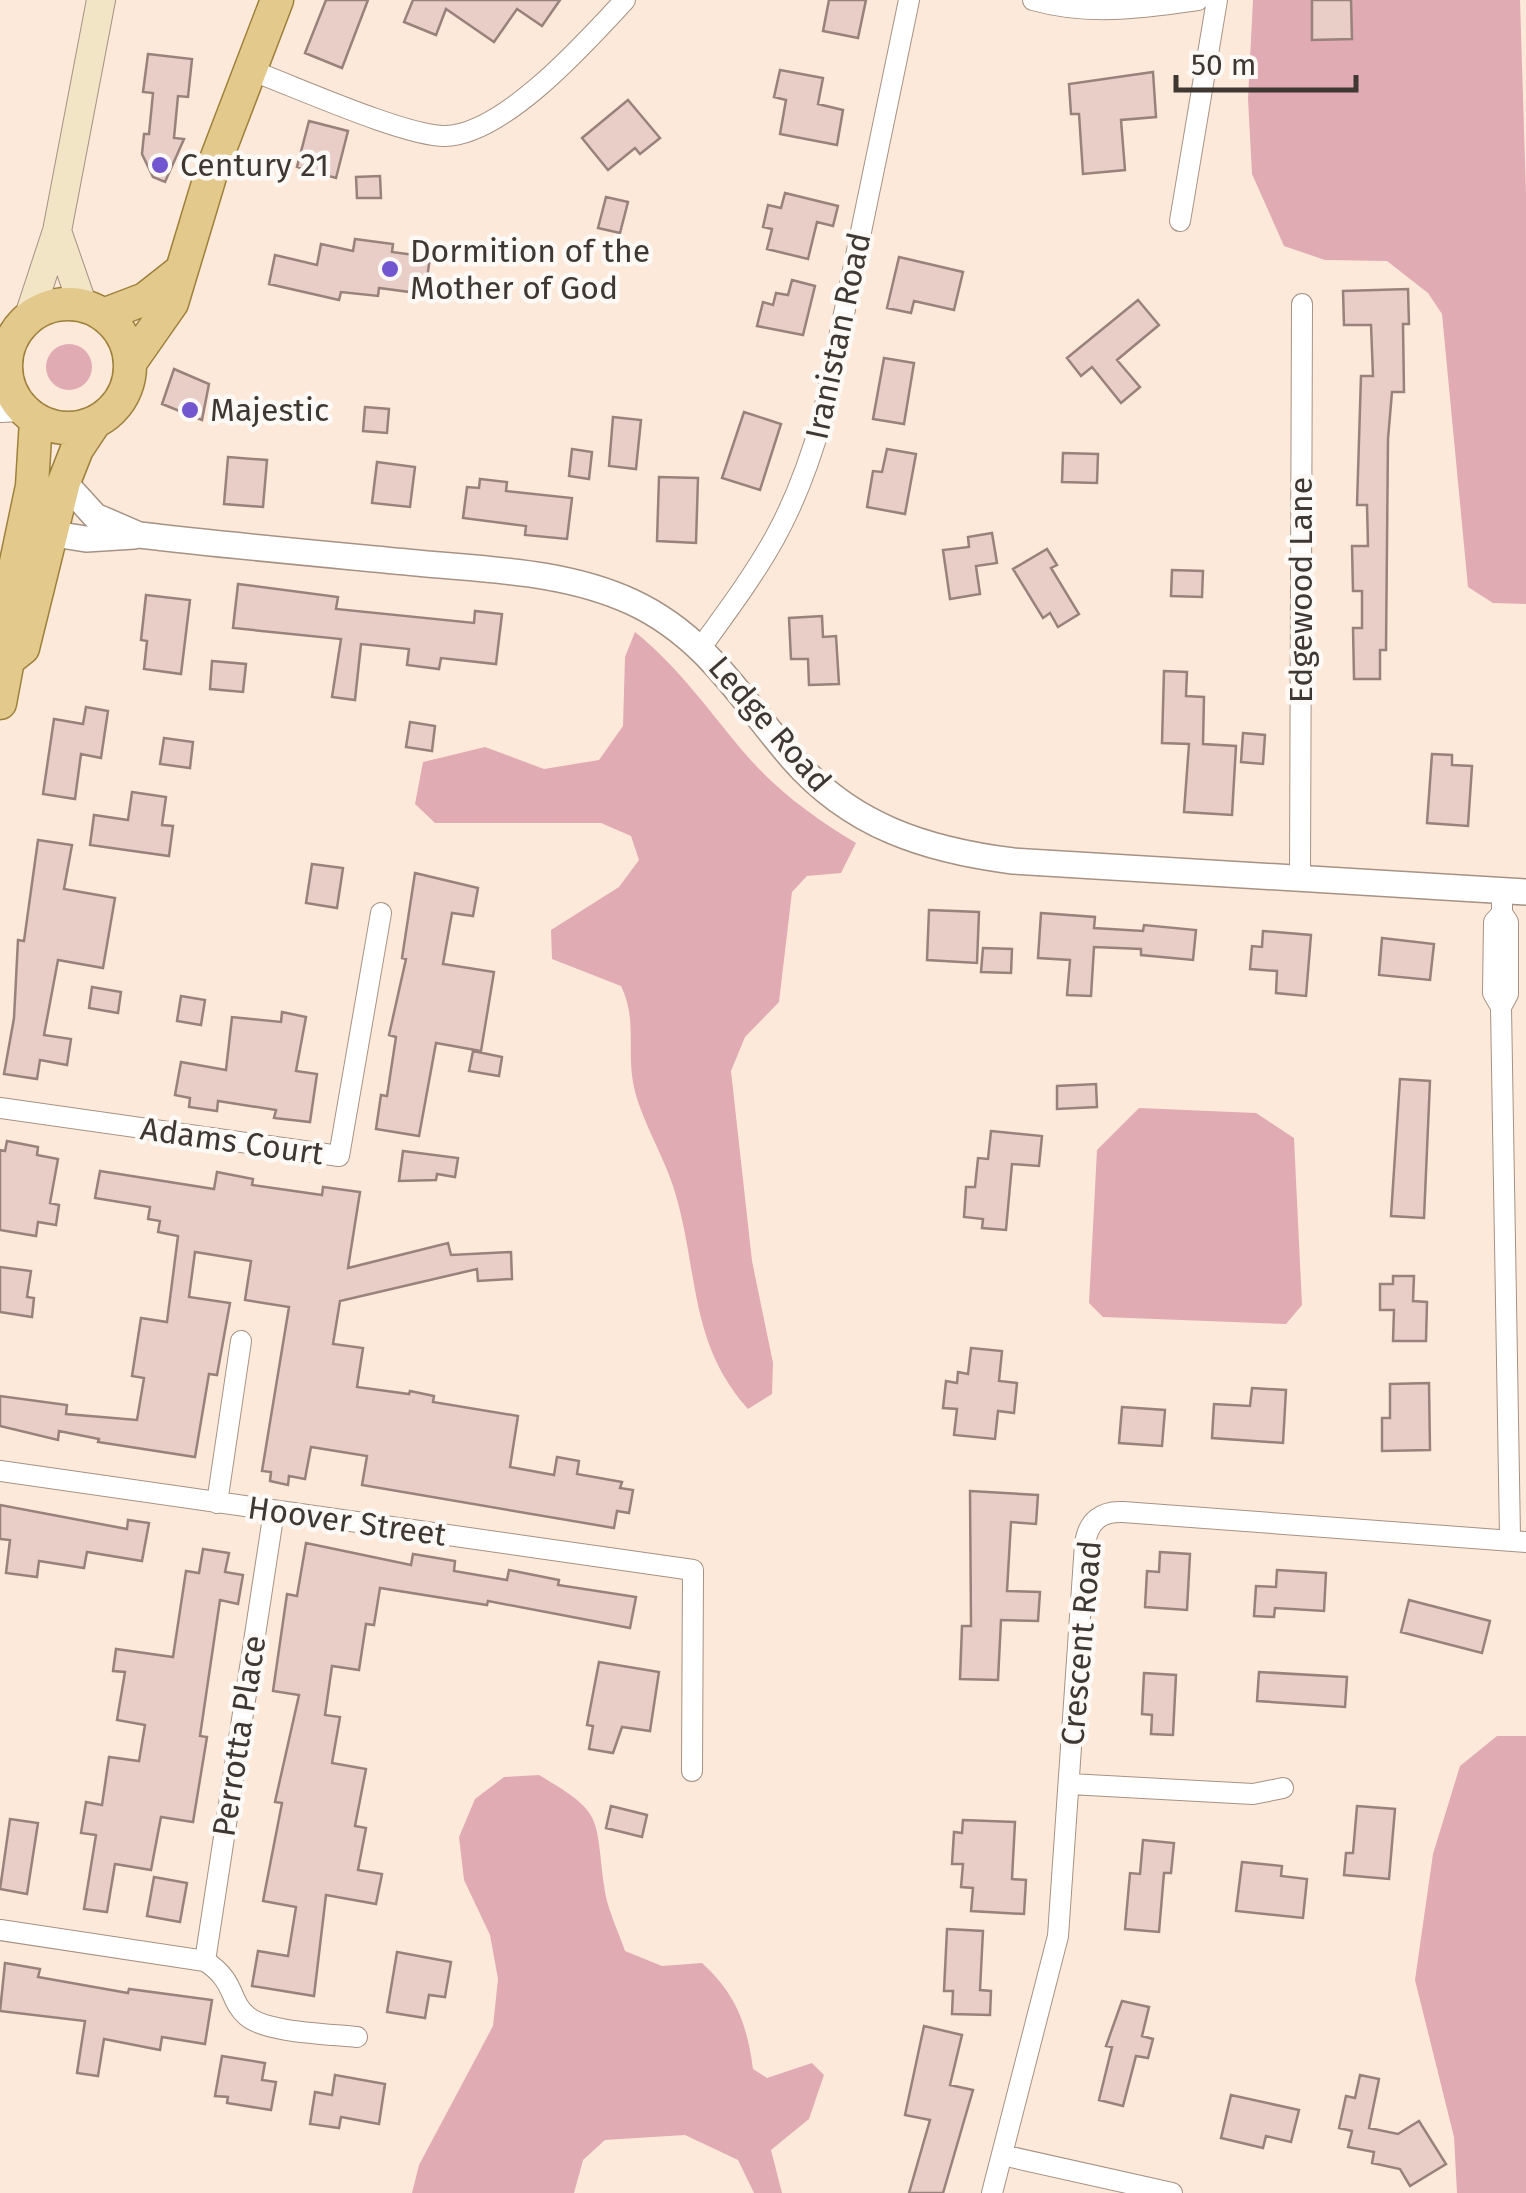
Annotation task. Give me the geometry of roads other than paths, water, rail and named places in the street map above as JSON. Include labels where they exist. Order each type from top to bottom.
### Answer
[{"type":"main road","points":[[2,665],[22,648],[38,532],[20,415],[3,364],[11,342],[28,316],[57,231],[101,0]]},
{"type":"main road","points":[[38,532],[77,449],[94,422],[117,405],[130,363],[164,318],[277,0]]},
{"type":"main road","points":[[57,231],[93,310],[123,338],[130,363]]},
{"type":"main road","points":[[28,316],[56,304],[93,310],[145,299],[178,272]]},
{"type":"main road","points":[[20,415],[65,428],[94,422]]},
{"type":"street","points":[[250,70],[416,130],[451,136],[482,124],[528,93],[625,0]]},
{"type":"street","name":"Iranistan Road","points":[[702,646],[762,566],[804,480],[823,415],[909,0]]},
{"type":"street","points":[[1033,0],[1082,11],[1198,0]]},
{"type":"street","points":[[1180,221],[1217,0]]},
{"type":"street","name":"Edgewood Lane","points":[[1300,877],[1302,304]]},
{"type":"street","name":"Ledge Road","points":[[64,482],[95,516],[139,535]]},
{"type":"street","name":"Ledge Road","points":[[38,532],[108,540],[139,535],[545,576],[630,601],[702,646],[792,758],[822,788],[866,820],[912,842],[1013,861],[1300,877],[1510,899]]},
{"type":"street","points":[[1510,899],[1494,922],[1493,994],[1501,1007],[1518,1540]]},
{"type":"street","name":"Adams Court","points":[[0,1108],[339,1156],[380,914]]},
{"type":"street","points":[[217,1503],[241,1341]]},
{"type":"street","name":"Hoover Street","points":[[0,1471],[693,1570],[692,1771]]},
{"type":"street","name":"Perrotta Place","points":[[205,1960],[274,1511]]},
{"type":"street","name":"Crescent Road","points":[[992,2193],[1058,1936],[1084,1544],[1086,1532],[1100,1514],[1123,1512],[1518,1540]]},
{"type":"street","points":[[1070,1784],[1254,1794],[1283,1788]]},
{"type":"street","points":[[0,1930],[205,1960],[228,1977],[239,2006],[262,2024],[357,2037]]},
{"type":"street","points":[[1002,2155],[1172,2193]]},
{"type":"place","name":"Century 21","points":[[160,165]]},
{"type":"place","name":"Dormition of the Mother of God","points":[[390,269]]},
{"type":"place","name":"Majestic","points":[[190,410]]}]
